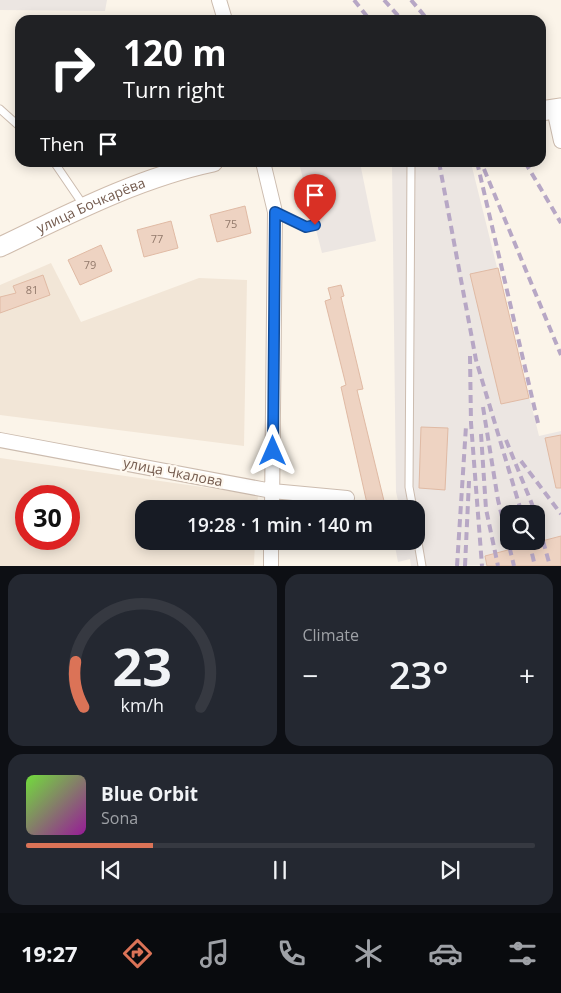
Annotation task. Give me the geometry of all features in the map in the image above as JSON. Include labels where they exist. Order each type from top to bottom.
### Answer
[{"type":"street","points":[[219,0],[224,15]]},
{"type":"street","points":[[552,109],[561,141]]},
{"type":"street","name":"улица Бочкарёва","points":[[0,246],[84,206],[175,170],[189,167]]},
{"type":"street","points":[[264,167],[275,212],[272,500]]},
{"type":"street","name":"улица Чкалова","points":[[0,440],[272,491],[347,498]]},
{"type":"street","points":[[271,550],[271,566]]},
{"type":"lane","points":[[0,109],[15,122]]},
{"type":"lane","points":[[57,167],[84,206]]},
{"type":"lane","points":[[411,167],[409,487],[411,500]]},
{"type":"lane","points":[[275,212],[306,227],[315,225]]},
{"type":"lane","points":[[419,550],[422,566]]},
{"type":"shaded area","points":[[0,0],[107,0],[105,11],[0,10]]},
{"type":"shaded area","points":[[300,167],[361,167],[376,241],[322,253]]},
{"type":"shaded area","points":[[392,167],[472,167],[539,436],[561,431],[561,565],[411,566],[410,559],[398,562],[396,550],[425,550],[425,500],[398,500],[396,492]]},
{"type":"shaded area","points":[[51,263],[81,322],[199,278],[247,280],[244,446],[0,415],[0,285]]},
{"type":"shaded area","points":[[0,458],[258,495],[258,500],[135,500],[135,550],[255,550],[254,565],[0,566]]},
{"type":"building","points":[[245,206],[251,233],[217,242],[210,215]]},
{"type":"building","points":[[171,221],[178,248],[144,257],[137,230]]},
{"type":"building","points":[[101,245],[112,271],[80,285],[68,260]]},
{"type":"building","points":[[498,268],[529,398],[501,404],[470,274]]},
{"type":"building","points":[[43,275],[50,295],[0,313],[0,297],[16,293],[13,286]]},
{"type":"building","points":[[341,285],[344,296],[341,297],[363,389],[357,390],[384,500],[366,500],[341,387],[346,385],[325,301],[331,299],[328,288]]},
{"type":"building","points":[[421,427],[448,428],[445,490],[419,488]]},
{"type":"building","points":[[561,435],[561,488],[556,488],[545,438]]},
{"type":"building","points":[[561,536],[561,566],[487,566],[485,556],[508,550],[545,550],[545,540]]},
{"type":"railway","points":[[354,0],[366,15]]},
{"type":"railway","points":[[384,0],[398,15]]},
{"type":"railway","points":[[411,0],[424,15]]},
{"type":"railway","points":[[440,167],[476,360],[519,505]]},
{"type":"railway","points":[[478,167],[538,423]]},
{"type":"railway","points":[[528,167],[561,223]]},
{"type":"railway","points":[[484,169],[561,355]]},
{"type":"railway","points":[[470,356],[471,423],[482,566]]},
{"type":"railway","points":[[483,407],[498,500],[514,566]]},
{"type":"railway","points":[[457,566],[466,426]]},
{"type":"railway","points":[[481,434],[486,509],[498,566]]},
{"type":"railway","points":[[506,440],[532,505]]},
{"type":"railway","points":[[521,461],[561,514]]},
{"type":"railway","points":[[465,566],[469,481]]},
{"type":"railway","points":[[545,548],[550,566]]},
{"type":"railway","points":[[531,550],[535,566]]},
{"type":"route","points":[[273,451],[275,212],[306,227],[315,225]]}]
